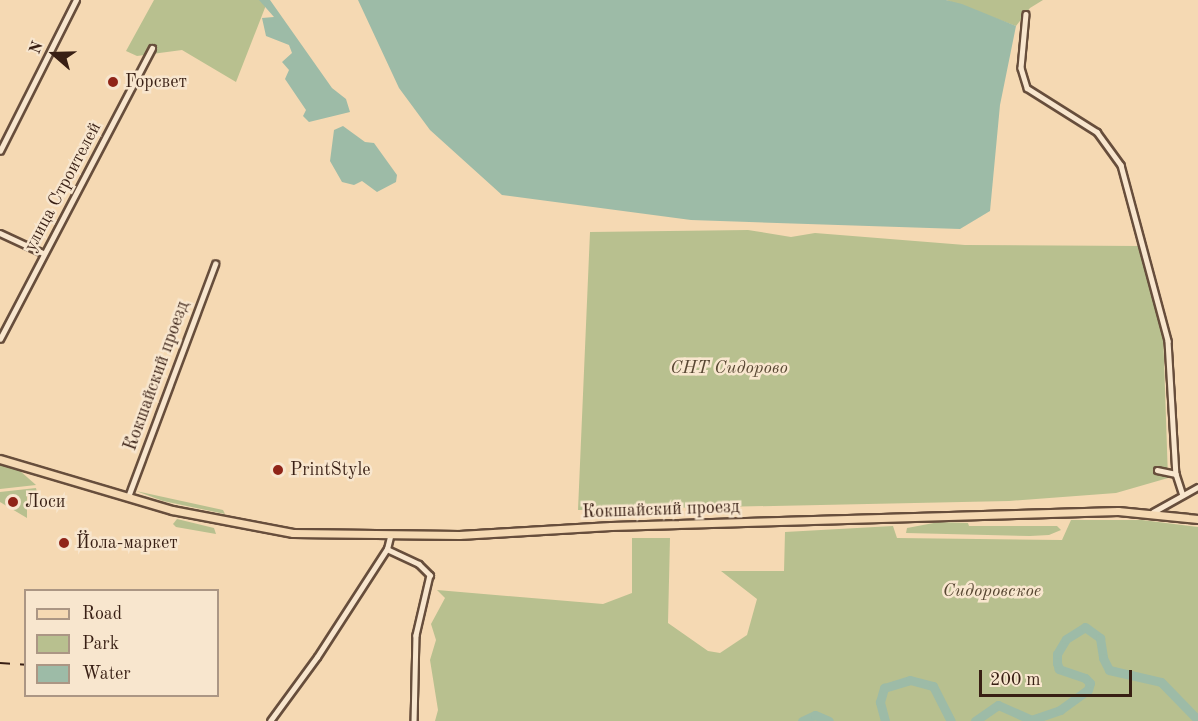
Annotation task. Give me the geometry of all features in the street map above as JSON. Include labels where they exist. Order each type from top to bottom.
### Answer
[{"type":"main road","name":"Кокшайский проезд","points":[[0,459],[128,497],[272,530],[390,537],[952,514],[1153,512],[1198,519]]},
{"type":"street","points":[[0,151],[76,0]]},
{"type":"street","points":[[1026,14],[1021,68],[1027,88],[1097,132],[1121,165],[1168,341],[1176,474],[1183,495]]},
{"type":"street","name":"улица Строителей","points":[[0,339],[152,48]]},
{"type":"street","points":[[0,233],[43,254]]},
{"type":"street","name":"Кокшайский проезд","points":[[128,497],[214,264]]},
{"type":"street","points":[[1157,470],[1176,474]]},
{"type":"street","points":[[1153,512],[1198,487]]},
{"type":"street","points":[[270,721],[387,549],[390,537]]},
{"type":"street","points":[[387,549],[419,564],[430,575],[416,635],[414,721]]},
{"type":"green space","points":[[154,0],[268,0],[236,82],[182,50],[137,56],[126,51]]},
{"type":"green space","points":[[946,0],[1043,0],[1030,8],[1016,26]]},
{"type":"green space","name":"СНТ Сидорово","points":[[748,230],[791,237],[815,233],[965,245],[1138,246],[1163,330],[1168,478],[1116,493],[1009,501],[578,510],[590,232]]},
{"type":"green space","points":[[0,464],[19,470],[36,485],[0,489]]},
{"type":"green space","points":[[36,488],[38,497],[27,496],[27,518],[0,502],[0,492]]},
{"type":"green space","points":[[136,491],[223,510],[225,514],[163,501]]},
{"type":"green space","points":[[177,519],[214,528],[216,534],[176,527],[173,524]]},
{"type":"green space","name":"Сидоровское","points":[[1071,520],[1142,520],[1198,527],[1198,721],[435,721],[438,710],[430,660],[436,640],[431,624],[445,598],[437,590],[603,604],[632,593],[632,538],[670,538],[668,623],[708,651],[720,653],[747,635],[757,599],[721,571],[784,571],[785,532],[893,526],[897,538],[1062,540]]},
{"type":"green space","points":[[939,522],[968,523],[969,526],[1057,526],[1061,530],[1049,535],[1030,536],[906,533],[907,528]]},
{"type":"water","points":[[259,0],[270,0],[332,88],[346,99],[350,112],[309,122],[303,116],[306,110],[285,79],[289,70],[282,62],[292,53],[289,45],[266,36],[262,18],[274,17]]},
{"type":"water","points":[[358,0],[946,0],[962,4],[1016,26],[1000,105],[990,211],[960,229],[691,220],[502,195],[430,130],[399,88]]},
{"type":"water","points":[[343,126],[365,142],[374,143],[397,175],[396,182],[377,192],[362,181],[354,185],[342,182],[330,161],[334,130]]},
{"type":"waterway","points":[[975,721],[998,705],[1031,720],[1060,710],[1088,690],[1090,683],[1085,678],[1059,669],[1057,663],[1057,654],[1066,639],[1085,627],[1100,638],[1103,658],[1109,670],[1161,682],[1198,720]]},
{"type":"waterway","points":[[885,721],[880,702],[884,688],[910,680],[933,686],[951,721]]},
{"type":"waterway","points":[[802,721],[815,715],[829,721]]},
{"type":"railway","points":[[0,663],[24,665]]},
{"type":"place","name":"Горсвет","points":[[113,82]]},
{"type":"place","name":"PrintStyle","points":[[278,470]]},
{"type":"place","name":"Лоси","points":[[13,502]]},
{"type":"place","name":"Йола-маркет","points":[[64,543]]}]
